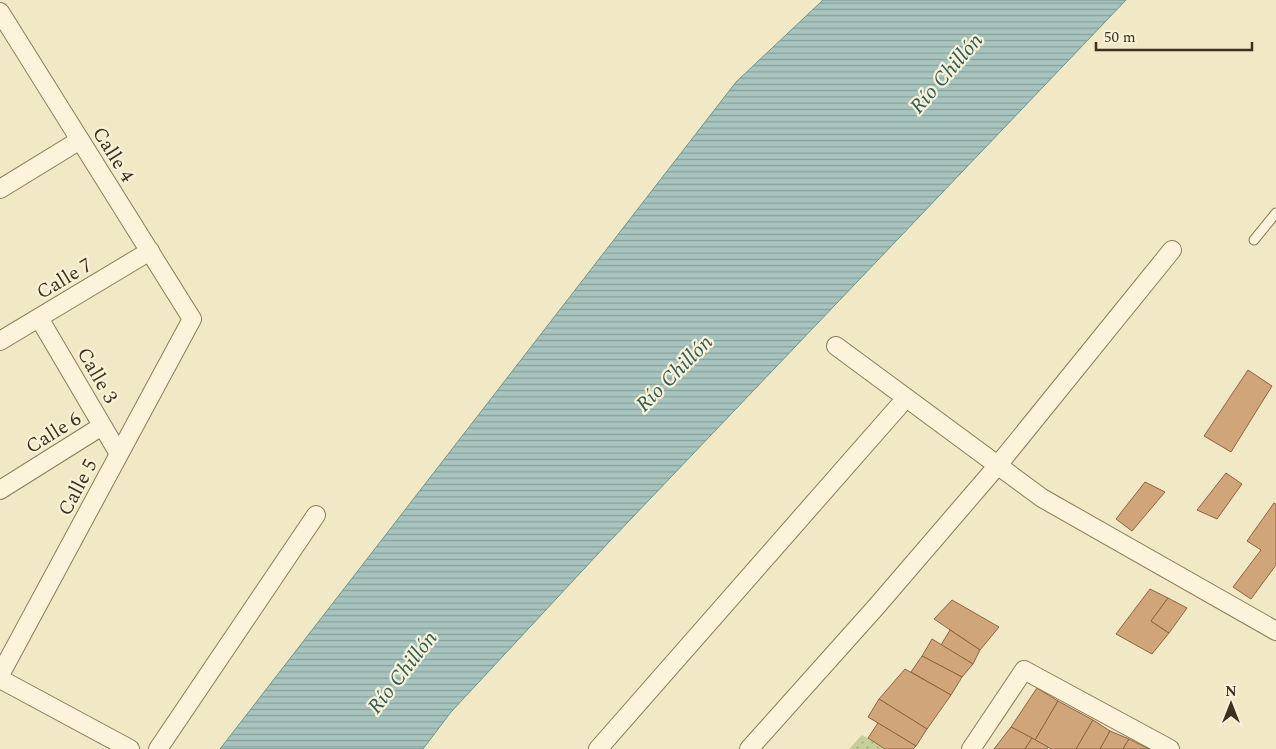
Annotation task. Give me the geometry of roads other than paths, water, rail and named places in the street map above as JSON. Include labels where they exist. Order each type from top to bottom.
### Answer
[{"type":"street","name":"Calle 4","points":[[0,12],[192,319]]},
{"type":"street","points":[[0,189],[80,140]]},
{"type":"street","points":[[749,749],[876,607],[998,465],[1172,250]]},
{"type":"street","name":"Calle 7","points":[[0,341],[150,251]]},
{"type":"street","name":"Calle 3","points":[[39,318],[119,454]]},
{"type":"street","name":"Calle 5","points":[[0,677],[192,319]]},
{"type":"street","points":[[836,346],[1042,498],[1276,631]]},
{"type":"street","points":[[598,749],[906,398]]},
{"type":"street","name":"Calle 6","points":[[0,490],[102,426]]},
{"type":"street","points":[[158,749],[316,515]]},
{"type":"street","points":[[971,749],[1024,670],[1170,749]]},
{"type":"street","points":[[0,677],[130,749]]},
{"type":"lane","points":[[1254,240],[1276,213]]},
{"type":"water","name":"Río Chillón","points":[[823,0],[1126,0],[609,542],[451,712],[423,749],[220,749],[736,82]]}]
